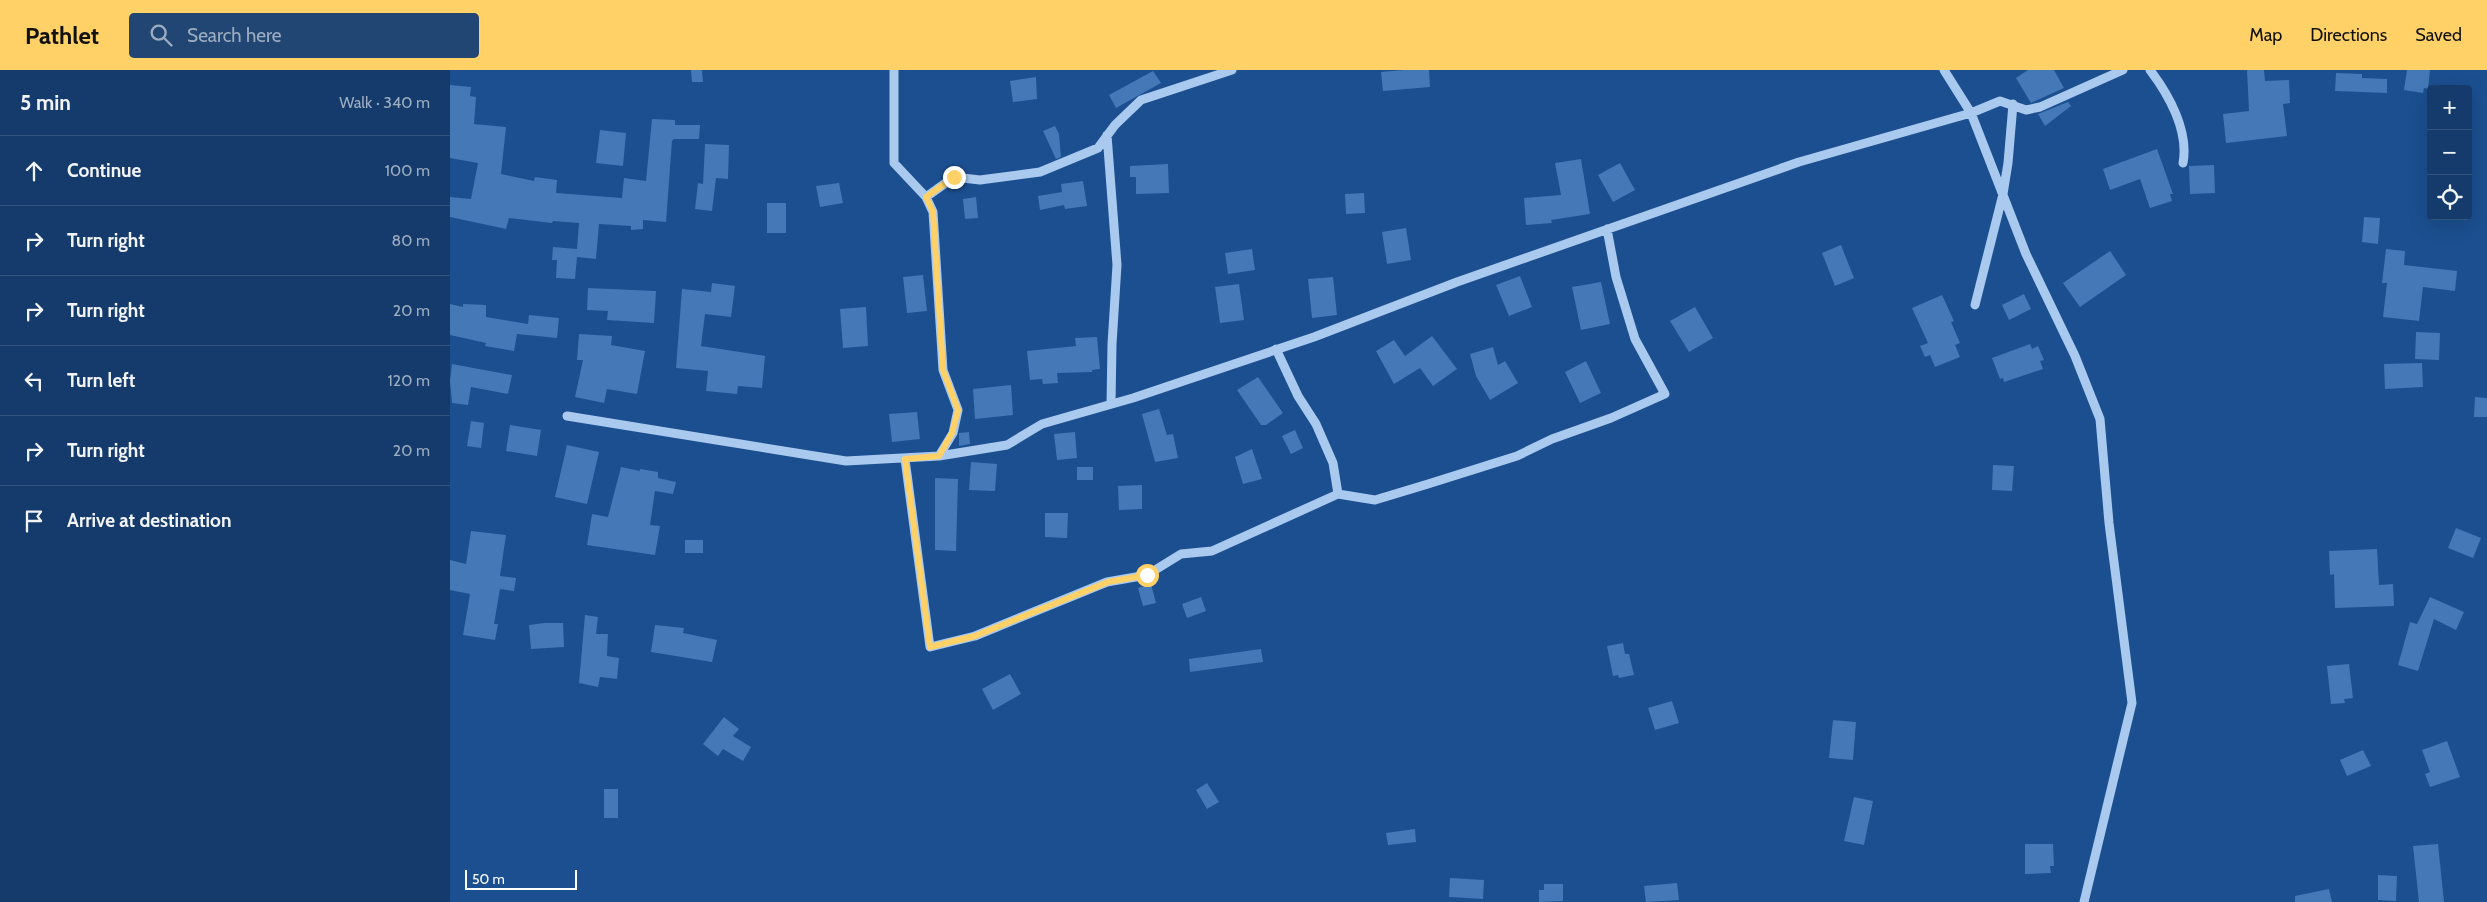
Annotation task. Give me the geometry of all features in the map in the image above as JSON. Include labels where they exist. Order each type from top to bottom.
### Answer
[{"type":"street","points":[[894,70],[894,164],[926,197],[933,212],[943,370],[958,410],[952,433],[939,456]]},
{"type":"street","points":[[926,197],[954,177],[980,180],[1040,172],[1098,148],[1107,135],[1141,100],[1232,70]]},
{"type":"street","points":[[1944,70],[1971,113],[2026,254],[2075,356],[2100,419],[2109,523],[2132,703],[2084,902]]},
{"type":"street","points":[[567,416],[846,461],[939,456],[1006,444],[1042,424],[1276,350],[1607,229],[1799,162],[1971,113],[2000,101],[2026,110],[2040,107],[2123,70]]},
{"type":"street","points":[[2150,70],[2163,88],[2177,117],[2185,149],[2183,163]]},
{"type":"street","points":[[1975,304],[2003,194],[2008,164],[2013,104]]},
{"type":"street","points":[[1107,135],[1117,265],[1110,404]]},
{"type":"street","points":[[905,459],[930,647],[975,636],[1108,582],[1147,575],[1181,554],[1212,551],[1338,494],[1375,500],[1428,484],[1517,456],[1665,394],[1635,339],[1616,277],[1607,229]]},
{"type":"street","points":[[1276,350],[1298,396],[1316,424],[1334,462],[1338,494]]},
{"type":"building","points":[[691,70],[702,70],[703,82],[692,82]]},
{"type":"building","points":[[1429,70],[1430,87],[1383,91],[1381,72]]},
{"type":"building","points":[[2028,70],[2054,70],[2064,88],[2031,103],[2016,78]]},
{"type":"building","points":[[2247,70],[2264,70],[2265,81],[2289,80],[2290,103],[2283,104],[2287,136],[2226,143],[2223,114],[2249,111]]},
{"type":"building","points":[[2407,70],[2430,70],[2428,85],[2427,89],[2424,88],[2423,93],[2404,90]]},
{"type":"building","points":[[1153,71],[1161,83],[1116,108],[1109,95]]},
{"type":"building","points":[[2336,73],[2362,74],[2362,78],[2387,79],[2387,93],[2335,91]]},
{"type":"building","points":[[1036,77],[1037,99],[1013,102],[1010,81]]},
{"type":"building","points":[[450,85],[471,87],[470,96],[476,97],[474,124],[506,127],[501,174],[534,181],[535,177],[557,180],[556,193],[622,198],[624,178],[646,181],[652,119],[675,120],[675,125],[700,125],[699,139],[674,139],[672,141],[666,222],[643,220],[643,229],[631,230],[631,226],[599,224],[596,259],[577,257],[575,279],[556,278],[557,260],[552,260],[553,247],[577,249],[579,223],[553,221],[552,223],[509,218],[506,229],[450,217],[450,197],[471,199],[478,163],[450,158]]},
{"type":"building","points":[[2068,102],[2071,106],[2045,126],[2038,114]]},
{"type":"building","points":[[1055,126],[1059,134],[1061,157],[1056,159],[1043,131]]},
{"type":"building","points":[[600,130],[626,133],[623,166],[596,163]]},
{"type":"building","points":[[705,144],[729,145],[728,179],[716,178],[712,211],[695,209],[698,183],[703,184]]},
{"type":"building","points":[[2157,149],[2173,194],[2170,194],[2172,201],[2150,208],[2140,179],[2110,190],[2103,169]]},
{"type":"building","points":[[1581,159],[1590,214],[1551,220],[1552,223],[1526,225],[1524,198],[1561,195],[1555,163]]},
{"type":"building","points":[[1620,163],[1635,190],[1613,202],[1598,175]]},
{"type":"building","points":[[1168,164],[1169,193],[1136,194],[1136,177],[1130,177],[1130,166]]},
{"type":"building","points":[[2214,165],[2215,193],[2190,194],[2189,166]]},
{"type":"building","points":[[1083,181],[1087,206],[1065,209],[1064,205],[1040,210],[1038,196],[1062,192],[1061,184]]},
{"type":"building","points":[[839,183],[843,203],[820,207],[816,186]]},
{"type":"building","points":[[1364,193],[1365,213],[1346,214],[1345,194]]},
{"type":"building","points":[[976,197],[978,218],[965,219],[963,199]]},
{"type":"building","points":[[767,203],[786,203],[786,233],[767,233]]},
{"type":"building","points":[[2364,217],[2380,218],[2378,244],[2362,242]]},
{"type":"building","points":[[1406,228],[1411,260],[1387,264],[1382,232]]},
{"type":"building","points":[[1841,245],[1854,278],[1835,286],[1822,253]]},
{"type":"building","points":[[1252,249],[1255,270],[1228,274],[1225,253]]},
{"type":"building","points":[[2386,249],[2405,251],[2404,265],[2457,271],[2455,291],[2423,287],[2419,321],[2383,317],[2387,283],[2382,283]]},
{"type":"building","points":[[2110,251],[2126,275],[2080,307],[2063,283]]},
{"type":"building","points":[[923,275],[927,311],[907,313],[903,277]]},
{"type":"building","points":[[1520,276],[1532,307],[1509,316],[1496,285]]},
{"type":"building","points":[[1333,277],[1337,315],[1312,318],[1308,279]]},
{"type":"building","points":[[1601,282],[1610,324],[1581,330],[1572,287]]},
{"type":"building","points":[[712,283],[735,286],[731,317],[705,314],[701,346],[765,356],[762,388],[738,386],[737,394],[706,391],[708,371],[676,368],[682,289],[711,292]]},
{"type":"building","points":[[1239,284],[1244,320],[1220,323],[1215,287]]},
{"type":"building","points":[[588,288],[656,291],[654,323],[607,320],[608,311],[587,310]]},
{"type":"building","points":[[2024,294],[2031,309],[2009,320],[2002,305]]},
{"type":"building","points":[[1942,295],[1954,321],[1951,322],[1960,343],[1955,345],[1960,357],[1935,367],[1930,355],[1925,357],[1920,346],[1928,343],[1912,308]]},
{"type":"building","points":[[450,304],[463,307],[463,304],[486,305],[486,317],[528,324],[529,315],[559,318],[557,338],[517,334],[514,351],[485,346],[486,343],[450,335]]},
{"type":"building","points":[[866,307],[868,346],[843,348],[840,309]]},
{"type":"building","points":[[1695,307],[1713,338],[1689,352],[1670,321]]},
{"type":"building","points":[[2416,332],[2440,333],[2439,360],[2415,359]]},
{"type":"building","points":[[579,334],[612,336],[611,345],[645,351],[637,394],[607,389],[604,403],[575,397],[583,360],[577,360]]},
{"type":"building","points":[[1432,336],[1457,369],[1433,386],[1420,368],[1394,384],[1376,351],[1394,340],[1405,356]]},
{"type":"building","points":[[1097,337],[1100,369],[1092,370],[1092,372],[1057,373],[1058,383],[1043,384],[1042,379],[1030,380],[1027,351],[1076,346],[1075,338]]},
{"type":"building","points":[[2030,344],[2032,349],[2038,346],[2044,360],[2040,361],[2043,369],[2004,382],[2003,378],[2000,379],[1992,358]]},
{"type":"building","points":[[1493,347],[1498,365],[1505,361],[1518,383],[1490,400],[1476,376],[1470,354]]},
{"type":"building","points":[[1586,361],[1601,393],[1580,403],[1565,372]]},
{"type":"building","points":[[2422,363],[2423,387],[2385,389],[2384,364]]},
{"type":"building","points":[[452,364],[512,375],[508,394],[471,387],[468,405],[452,403],[450,381]]},
{"type":"building","points":[[1258,377],[1283,413],[1266,425],[1261,425],[1237,390]]},
{"type":"building","points":[[1011,385],[1013,415],[975,419],[973,389]]},
{"type":"building","points":[[2475,397],[2487,398],[2487,417],[2474,417]]},
{"type":"building","points":[[1159,409],[1167,435],[1173,434],[1178,458],[1155,462],[1142,414]]},
{"type":"building","points":[[917,412],[920,439],[892,442],[889,414]]},
{"type":"building","points":[[471,421],[484,423],[481,448],[467,446]]},
{"type":"building","points":[[510,425],[541,430],[537,456],[506,451]]},
{"type":"building","points":[[1295,430],[1303,448],[1291,454],[1282,436]]},
{"type":"building","points":[[969,432],[970,444],[959,446],[959,433]]},
{"type":"building","points":[[1075,432],[1077,458],[1057,460],[1054,434]]},
{"type":"building","points":[[567,445],[599,452],[587,504],[555,497]]},
{"type":"building","points":[[1252,449],[1262,479],[1243,484],[1235,457]]},
{"type":"building","points":[[971,462],[997,464],[995,491],[969,490]]},
{"type":"building","points":[[1993,465],[2014,466],[2012,491],[1992,490]]},
{"type":"building","points":[[621,467],[658,472],[658,478],[676,482],[673,494],[655,491],[650,525],[660,526],[655,555],[587,545],[592,514],[608,517]]},
{"type":"building","points":[[1077,467],[1093,467],[1093,480],[1077,480]]},
{"type":"building","points":[[935,478],[958,479],[956,551],[935,550]]},
{"type":"building","points":[[1142,485],[1142,509],[1119,510],[1118,486]]},
{"type":"building","points":[[1045,513],[1068,513],[1067,538],[1045,537]]},
{"type":"building","points":[[2456,528],[2481,538],[2473,558],[2448,548]]},
{"type":"building","points":[[471,531],[506,535],[500,576],[516,578],[514,591],[500,589],[494,624],[498,624],[495,640],[463,635],[470,594],[450,590],[450,560],[466,564]]},
{"type":"building","points":[[685,540],[703,540],[703,553],[685,553]]},
{"type":"building","points":[[2377,549],[2379,585],[2393,584],[2394,606],[2335,608],[2334,574],[2330,575],[2329,551]]},
{"type":"building","points":[[1151,584],[1156,603],[1143,606],[1138,588]]},
{"type":"building","points":[[1201,597],[1206,611],[1187,618],[1182,604]]},
{"type":"building","points":[[2430,597],[2464,612],[2456,630],[2434,619],[2418,671],[2398,665],[2410,622],[2417,624]]},
{"type":"building","points":[[585,615],[598,617],[596,634],[608,634],[607,656],[619,658],[617,679],[600,677],[598,687],[579,683]]},
{"type":"building","points":[[563,623],[564,647],[531,649],[529,625]]},
{"type":"building","points":[[655,625],[684,628],[683,633],[717,640],[712,662],[651,652]]},
{"type":"building","points":[[1623,643],[1625,654],[1629,654],[1634,675],[1619,678],[1618,675],[1613,676],[1607,646]]},
{"type":"building","points":[[1261,649],[1263,662],[1190,672],[1189,659]]},
{"type":"building","points":[[2349,664],[2353,698],[2344,699],[2345,703],[2331,704],[2327,666]]},
{"type":"building","points":[[1010,674],[1021,694],[993,710],[982,689]]},
{"type":"building","points":[[1672,701],[1679,723],[1655,730],[1648,708]]},
{"type":"building","points":[[724,717],[739,729],[733,736],[751,747],[743,761],[723,749],[718,756],[703,744]]},
{"type":"building","points":[[1833,720],[1856,722],[1853,760],[1829,758]]},
{"type":"building","points":[[2447,741],[2460,777],[2430,787],[2425,774],[2430,772],[2422,750]]},
{"type":"building","points":[[2363,750],[2371,766],[2347,776],[2340,760]]},
{"type":"building","points":[[1207,783],[1219,802],[1207,809],[1196,790]]},
{"type":"building","points":[[604,789],[618,789],[618,818],[604,818]]},
{"type":"building","points":[[1854,797],[1873,801],[1864,845],[1844,841]]},
{"type":"building","points":[[1415,829],[1416,842],[1388,845],[1386,833]]},
{"type":"building","points":[[2025,844],[2053,844],[2054,866],[2050,866],[2051,873],[2025,874]]},
{"type":"building","points":[[2438,844],[2444,902],[2419,902],[2413,846]]},
{"type":"building","points":[[2378,875],[2397,876],[2396,901],[2378,900]]},
{"type":"building","points":[[1450,878],[1484,880],[1483,899],[1449,897]]},
{"type":"building","points":[[1677,883],[1679,900],[1646,902],[1644,886]]},
{"type":"building","points":[[1544,884],[1563,884],[1563,901],[1539,902],[1539,890],[1544,890]]},
{"type":"building","points":[[2329,889],[2332,902],[2295,902],[2295,896]]},
{"type":"route","points":[[954,177],[926,197],[933,212],[943,370],[958,410],[952,433],[939,456],[905,459],[930,647],[975,636],[1108,582],[1147,575]]}]
